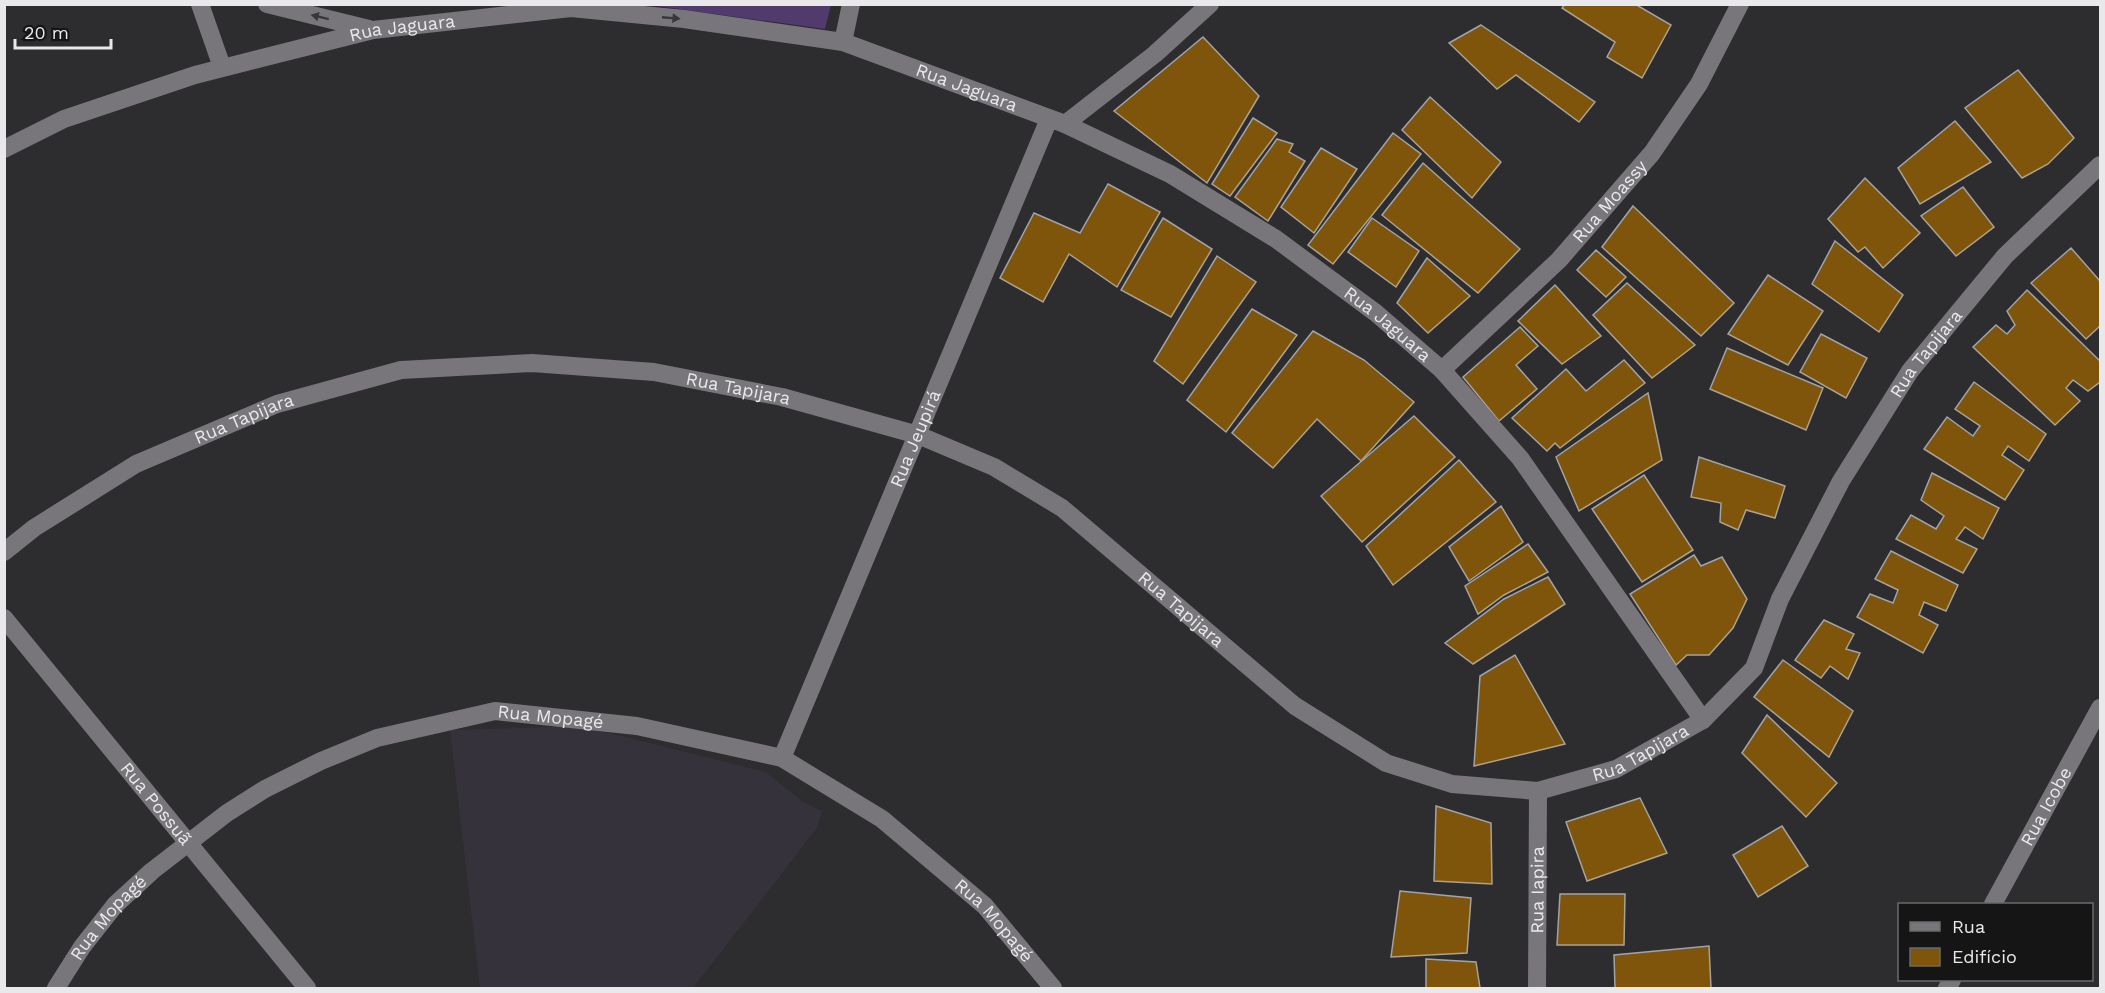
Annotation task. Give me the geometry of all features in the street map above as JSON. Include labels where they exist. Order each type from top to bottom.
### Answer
[{"type":"street","points":[[200,4],[222,67]]},
{"type":"street","points":[[267,4],[373,30]]},
{"type":"street","points":[[843,42],[851,4]]},
{"type":"street","name":"Rua Jeupirá","points":[[782,758],[918,435],[1057,122],[1155,54],[1209,4]]},
{"type":"street","name":"Rua Moassy","points":[[1443,370],[1559,260],[1652,153],[1699,84],[1740,4]]},
{"type":"street","name":"Rua Jaguara","points":[[4,149],[64,118],[222,67],[373,30],[574,6],[843,42],[1057,122],[1170,174],[1276,239],[1377,313],[1443,370],[1520,458],[1703,720]]},
{"type":"street","name":"Rua Tapijara","points":[[4,552],[34,528],[136,464],[277,404],[401,370],[532,363],[654,372],[782,398],[918,435],[994,467],[1062,508],[1295,706],[1386,763],[1452,784],[1538,791],[1616,769],[1703,720],[1754,668],[1780,599],[1841,482],[1910,370],[2005,256],[2100,165]]},
{"type":"street","name":"Rua Possuã","points":[[4,618],[307,988]]},
{"type":"street","name":"Rua Icobe","points":[[1994,903],[2100,708]]},
{"type":"street","name":"Rua Mopagé","points":[[56,988],[82,947],[115,904],[227,813],[266,789],[321,761],[377,738],[495,711],[637,726],[782,758],[882,819],[985,906],[1053,988]]},
{"type":"street","name":"Rua Iapira","points":[[1537,988],[1538,791]]},
{"type":"shaded area","points":[[650,5],[831,5],[825,29]]},
{"type":"shaded area","points":[[581,726],[766,772],[803,802],[822,811],[817,828],[693,988],[480,988],[450,730]]},
{"type":"building","points":[[1565,4],[1635,4],[1671,25],[1642,78],[1607,57],[1615,42],[1562,8]]},
{"type":"building","points":[[1481,25],[1595,102],[1579,122],[1516,75],[1497,89],[1449,43]]},
{"type":"building","points":[[1203,37],[1259,96],[1207,183],[1114,111]]},
{"type":"building","points":[[2018,70],[2074,138],[2048,164],[2022,178],[1965,108]]},
{"type":"building","points":[[1430,97],[1501,162],[1472,198],[1402,130]]},
{"type":"building","points":[[1253,118],[1277,133],[1230,196],[1212,184]]},
{"type":"building","points":[[1955,121],[1991,162],[1920,204],[1898,168]]},
{"type":"building","points":[[1393,133],[1421,154],[1333,264],[1308,245]]},
{"type":"building","points":[[1277,139],[1293,144],[1289,152],[1305,161],[1268,221],[1235,197]]},
{"type":"building","points":[[1321,148],[1357,169],[1314,233],[1281,207]]},
{"type":"building","points":[[1423,163],[1520,249],[1478,293],[1382,215]]},
{"type":"building","points":[[1865,178],[1920,233],[1883,268],[1865,247],[1858,252],[1828,219]]},
{"type":"building","points":[[1108,184],[1160,212],[1117,287],[1069,254],[1043,302],[1000,278],[1034,213],[1080,233]]},
{"type":"building","points":[[1963,187],[1994,227],[1956,256],[1921,216]]},
{"type":"building","points":[[1633,206],[1734,303],[1701,336],[1602,247]]},
{"type":"building","points":[[1163,218],[1212,249],[1171,317],[1121,290]]},
{"type":"building","points":[[1372,218],[1419,251],[1396,287],[1348,252]]},
{"type":"building","points":[[1835,241],[1903,295],[1879,332],[1812,284]]},
{"type":"building","points":[[2071,248],[2100,281],[2100,326],[2086,339],[2031,283]]},
{"type":"building","points":[[1596,250],[1626,277],[1606,297],[1577,270]]},
{"type":"building","points":[[1217,256],[1256,282],[1183,384],[1154,361]]},
{"type":"building","points":[[1427,258],[1470,296],[1428,333],[1397,303]]},
{"type":"building","points":[[1768,275],[1823,311],[1788,365],[1728,334]]},
{"type":"building","points":[[1627,283],[1695,345],[1652,378],[1593,315]]},
{"type":"building","points":[[1555,285],[1601,336],[1562,364],[1518,321]]},
{"type":"building","points":[[2027,290],[2100,361],[2100,382],[2088,391],[2073,380],[2066,388],[2080,401],[2055,425],[1973,347],[1996,325],[2007,334],[2015,325],[2007,311]]},
{"type":"building","points":[[1252,309],[1297,335],[1226,432],[1187,400]]},
{"type":"building","points":[[1520,327],[1538,346],[1516,365],[1537,389],[1499,421],[1463,377]]},
{"type":"building","points":[[1313,331],[1364,360],[1414,402],[1361,461],[1317,419],[1273,468],[1232,433]]},
{"type":"building","points":[[1821,334],[1867,358],[1846,398],[1800,372]]},
{"type":"building","points":[[1727,348],[1823,388],[1806,430],[1710,389]]},
{"type":"building","points":[[1624,360],[1645,383],[1560,448],[1555,443],[1547,451],[1512,418],[1566,369],[1586,391]]},
{"type":"building","points":[[1974,382],[2046,434],[2029,461],[2008,446],[2002,455],[2024,470],[2005,500],[1924,449],[1947,417],[1973,436],[1980,426],[1955,409]]},
{"type":"building","points":[[1648,393],[1662,460],[1579,511],[1556,457]]},
{"type":"building","points":[[1414,416],[1455,457],[1362,542],[1321,496]]},
{"type":"building","points":[[1699,457],[1785,486],[1775,518],[1746,510],[1738,530],[1720,522],[1721,503],[1691,497]]},
{"type":"building","points":[[1459,460],[1496,502],[1393,585],[1366,546]]},
{"type":"building","points":[[1932,473],[1999,508],[1983,539],[1965,527],[1956,539],[1977,549],[1963,573],[1896,539],[1911,515],[1936,529],[1944,516],[1921,500]]},
{"type":"building","points":[[1644,475],[1693,550],[1642,582],[1592,509]]},
{"type":"building","points":[[1501,506],[1523,542],[1469,581],[1449,547]]},
{"type":"building","points":[[1528,544],[1548,572],[1504,595],[1478,614],[1465,586]]},
{"type":"building","points":[[1891,551],[1958,585],[1946,611],[1924,602],[1919,615],[1938,625],[1923,653],[1857,617],[1870,594],[1893,603],[1898,590],[1875,579]]},
{"type":"building","points":[[1694,555],[1701,566],[1722,557],[1747,599],[1733,628],[1709,655],[1687,655],[1676,665],[1630,594]]},
{"type":"building","points":[[1548,577],[1565,604],[1473,664],[1445,643],[1504,599]]},
{"type":"building","points":[[1824,620],[1854,634],[1846,649],[1860,653],[1848,679],[1830,666],[1821,678],[1795,660]]},
{"type":"building","points":[[1515,655],[1565,744],[1474,766],[1480,676]]},
{"type":"building","points":[[1783,660],[1853,711],[1829,757],[1754,697]]},
{"type":"building","points":[[1767,715],[1837,783],[1806,817],[1742,753]]},
{"type":"building","points":[[1640,798],[1667,853],[1587,881],[1566,822]]},
{"type":"building","points":[[1436,806],[1491,823],[1492,884],[1434,881]]},
{"type":"building","points":[[1782,826],[1808,866],[1758,897],[1733,855]]},
{"type":"building","points":[[1400,891],[1471,898],[1467,953],[1391,957]]},
{"type":"building","points":[[1560,894],[1625,894],[1624,945],[1557,945]]},
{"type":"building","points":[[1709,946],[1711,988],[1615,988],[1614,955]]},
{"type":"building","points":[[1426,959],[1476,962],[1480,988],[1426,988]]}]
